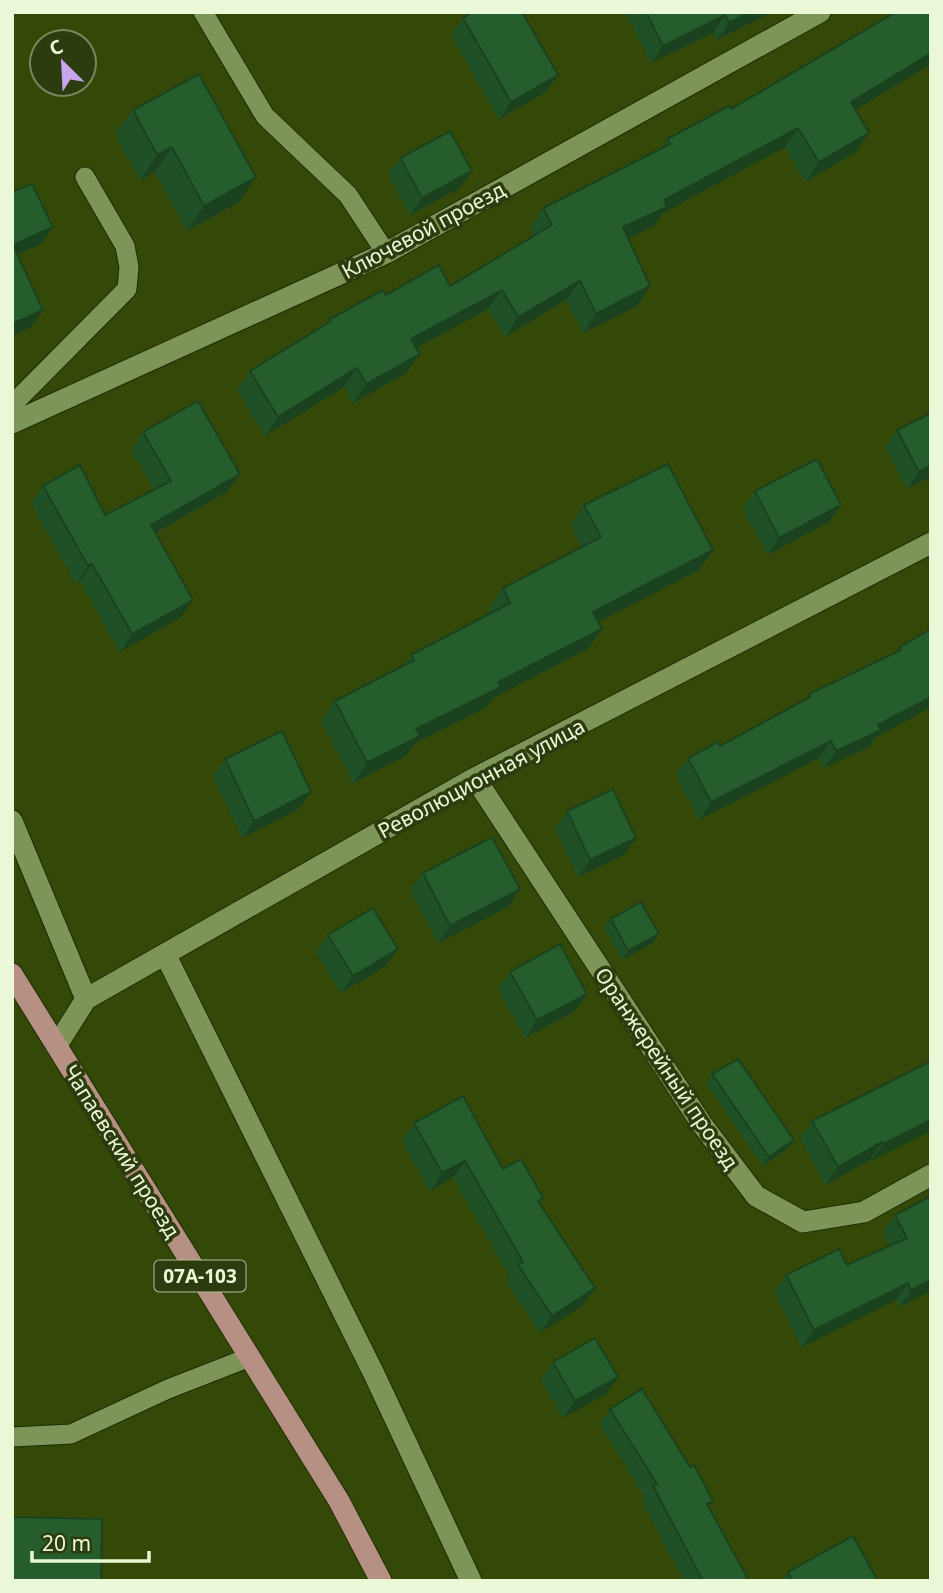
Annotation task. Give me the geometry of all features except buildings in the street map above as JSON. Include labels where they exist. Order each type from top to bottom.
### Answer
[{"type":"main road","name":"Чапаевский проезд","points":[[12,974],[339,1501],[382,1581]]},
{"type":"street","name":"Ключевой проезд","points":[[12,423],[386,253],[820,12]]},
{"type":"street","name":"Революционная улица","points":[[57,1045],[86,999],[475,778],[931,543]]},
{"type":"street","name":"Оранжерейный проезд","points":[[475,778],[701,1124],[757,1196],[803,1222],[864,1212],[931,1175]]},
{"type":"street","points":[[12,821],[86,999]]},
{"type":"street","points":[[165,954],[374,1374],[471,1581]]},
{"type":"lane","points":[[203,12],[265,116],[348,195],[386,253]]},
{"type":"lane","points":[[12,405],[127,289],[129,267],[125,246],[85,177]]},
{"type":"lane","points":[[12,1437],[71,1434],[168,1389],[250,1357]]}]
